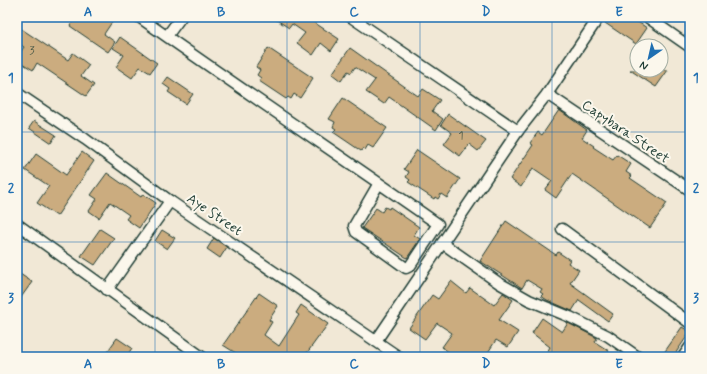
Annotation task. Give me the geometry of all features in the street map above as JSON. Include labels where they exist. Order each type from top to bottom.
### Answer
[{"type":"street","points":[[139,17],[167,36],[379,183],[438,224],[410,266],[406,268],[356,232],[354,226],[379,183]]},
{"type":"street","points":[[167,36],[181,17]]},
{"type":"street","points":[[351,17],[518,131]]},
{"type":"street","points":[[376,341],[518,131],[547,94],[599,17]]},
{"type":"street","points":[[647,17],[690,47]]},
{"type":"street","name":"Aye Street","points":[[17,93],[85,139],[170,201],[399,357]]},
{"type":"street","name":"Capybara Street","points":[[547,94],[690,190]]},
{"type":"street","points":[[107,290],[170,201]]},
{"type":"street","points":[[17,224],[202,357]]},
{"type":"street","points":[[562,229],[690,322]]},
{"type":"street","points":[[442,243],[499,283],[536,303],[570,317],[608,336],[638,357]]},
{"type":"street","points":[[683,357],[690,347]]},
{"type":"building","points":[[76,17],[79,17],[87,22],[91,17],[105,17],[112,22],[104,34],[115,42],[108,52],[70,26]]},
{"type":"building","points":[[272,17],[306,17],[339,39],[331,51],[321,43],[313,55],[297,43],[305,33],[292,24],[289,28]]},
{"type":"building","points":[[609,17],[630,17],[647,28],[640,38],[629,38],[629,39],[605,23]]},
{"type":"building","points":[[17,26],[68,60],[73,53],[89,65],[81,76],[94,85],[86,96],[37,63],[33,70],[17,60],[17,57],[24,47],[17,42]]},
{"type":"building","points":[[120,37],[157,63],[150,73],[140,67],[132,78],[116,67],[124,55],[113,48]]},
{"type":"building","points":[[268,48],[313,78],[300,98],[294,94],[291,99],[288,97],[286,99],[259,81],[261,78],[257,75],[260,70],[256,67]]},
{"type":"building","points":[[350,48],[418,96],[423,89],[440,100],[432,111],[443,119],[436,130],[389,97],[384,104],[366,92],[375,80],[355,67],[351,73],[348,71],[341,81],[332,74]]},
{"type":"building","points":[[168,77],[193,94],[186,104],[168,92],[170,89],[163,84]]},
{"type":"building","points":[[642,78],[662,78],[656,87]]},
{"type":"building","points":[[343,98],[387,128],[373,148],[368,145],[365,150],[363,148],[361,151],[333,132],[336,129],[333,127],[335,122],[329,119]]},
{"type":"building","points":[[559,110],[587,130],[582,138],[613,160],[617,155],[631,164],[626,172],[632,176],[630,178],[667,203],[650,228],[572,174],[556,198],[545,190],[552,181],[533,168],[521,187],[510,179],[533,145],[530,143],[538,132],[542,135]]},
{"type":"building","points":[[448,114],[486,141],[478,151],[469,144],[460,156],[444,144],[452,133],[441,125]]},
{"type":"building","points":[[34,121],[56,135],[51,143],[29,128]]},
{"type":"building","points":[[417,150],[460,179],[447,198],[441,194],[438,199],[435,197],[434,199],[408,182],[410,180],[406,177],[409,172],[404,169]]},
{"type":"building","points":[[82,152],[94,161],[57,216],[37,203],[49,186],[25,170],[36,154],[66,175]]},
{"type":"building","points":[[107,173],[141,197],[143,194],[156,203],[139,228],[126,219],[129,215],[110,202],[99,218],[89,211],[97,199],[91,195]]},
{"type":"building","points":[[385,207],[389,209],[390,207],[419,227],[414,235],[420,239],[407,258],[362,228],[376,208],[382,212]]},
{"type":"building","points":[[506,221],[556,255],[558,252],[570,260],[568,263],[579,270],[570,283],[613,314],[608,321],[579,300],[572,311],[547,300],[541,296],[543,294],[540,292],[542,289],[527,280],[522,288],[480,261]]},
{"type":"building","points":[[100,229],[114,238],[95,265],[81,256]]},
{"type":"building","points":[[162,230],[175,238],[167,249],[155,241]]},
{"type":"building","points":[[214,238],[227,247],[220,258],[207,249]]},
{"type":"building","points":[[17,272],[32,282],[17,303]]},
{"type":"building","points":[[451,281],[466,293],[470,288],[494,305],[503,293],[513,300],[499,320],[518,332],[508,347],[496,340],[485,357],[455,357],[442,347],[452,333],[437,323],[425,339],[409,328],[432,295],[438,299]]},
{"type":"building","points":[[259,293],[278,306],[269,320],[272,322],[264,335],[279,346],[299,315],[296,313],[301,305],[328,324],[304,357],[242,357],[223,345]]},
{"type":"building","points":[[542,318],[562,332],[568,323],[597,338],[595,342],[609,351],[606,357],[544,357],[550,347],[532,333]]},
{"type":"building","points":[[682,327],[690,332],[673,357],[661,357]]},
{"type":"building","points":[[117,338],[132,348],[126,357],[115,357],[107,352]]}]
